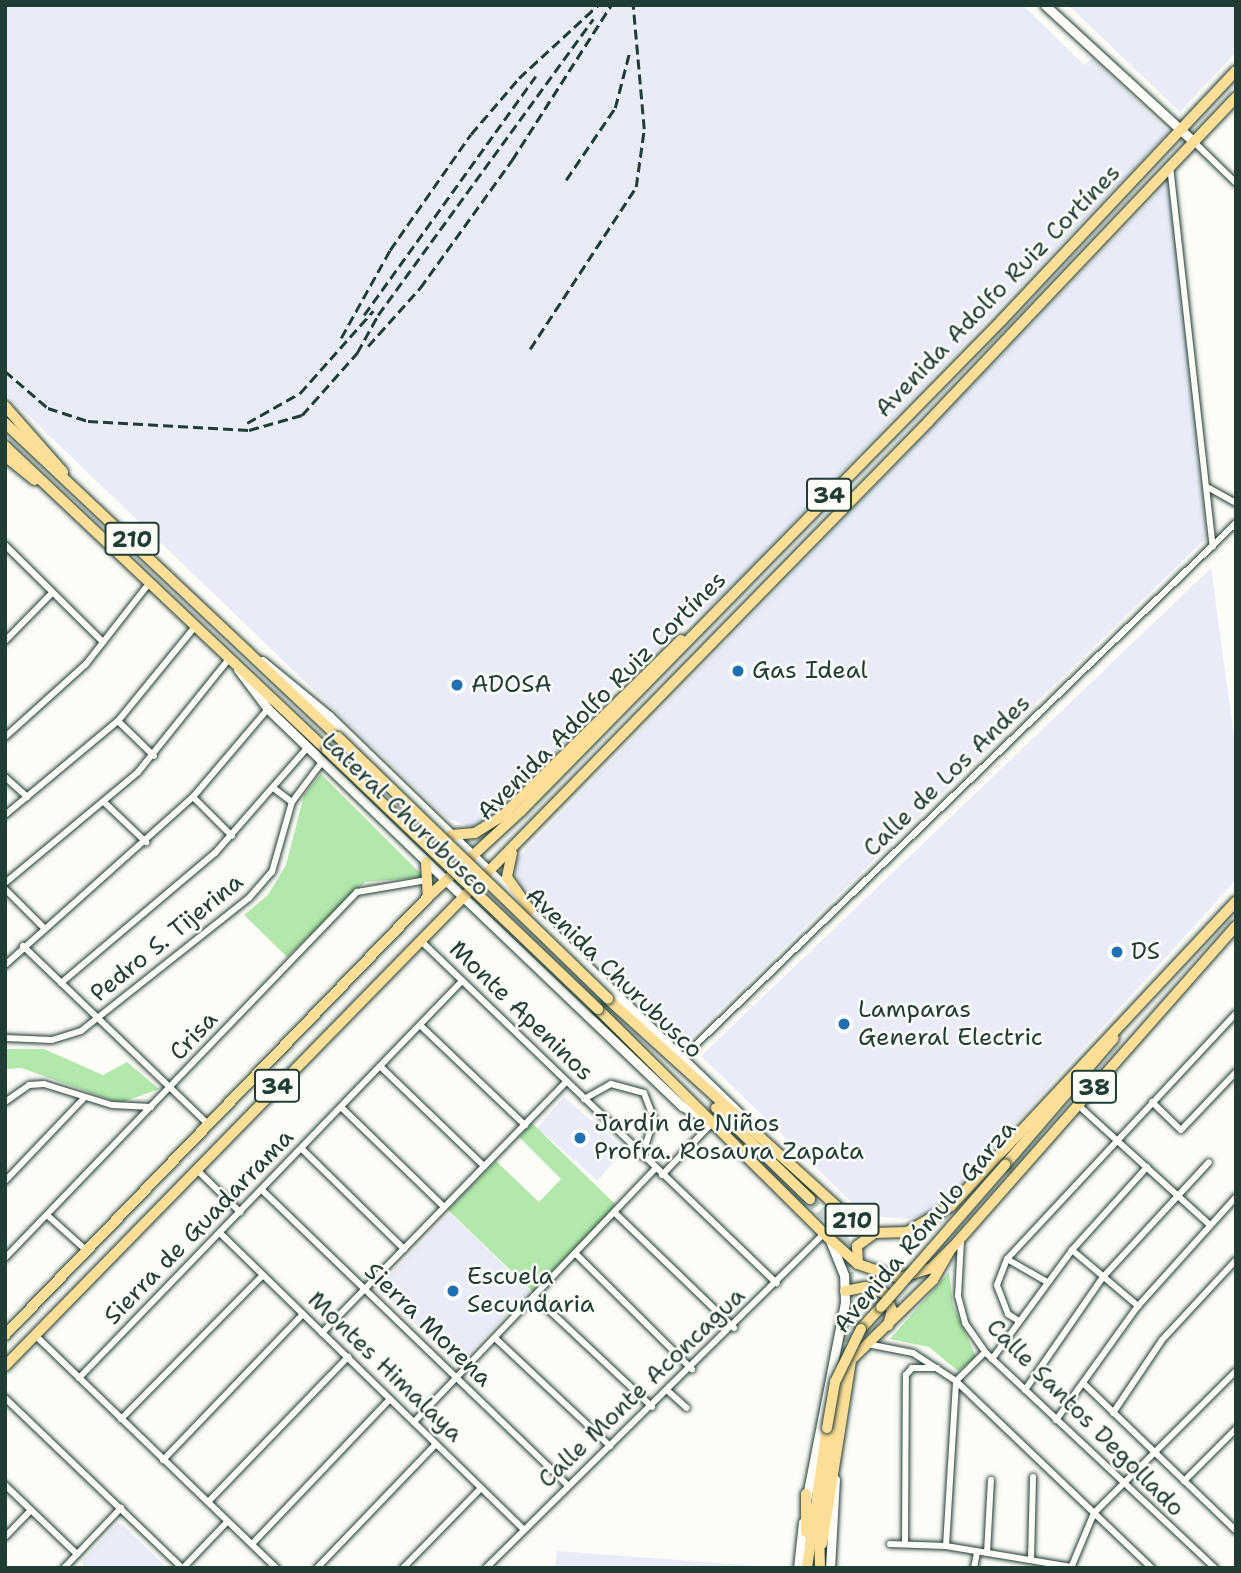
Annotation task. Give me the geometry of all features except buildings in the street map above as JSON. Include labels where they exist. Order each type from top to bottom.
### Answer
[{"type":"highway","name":"Avenida Churubusco","points":[[5,423],[63,472],[685,1071],[747,1127],[875,1233]]},
{"type":"highway","name":"Avenida Churubusco","points":[[5,446],[192,629],[327,750],[598,1009],[827,1237],[858,1264],[899,1278],[930,1268],[952,1248]]},
{"type":"highway","name":"38","points":[[1150,994],[1236,901]]},
{"type":"highway","name":"38","points":[[952,1248],[1235,928]]},
{"type":"highway","name":"210","points":[[875,1233],[907,1232],[935,1220],[1116,1023],[1150,994]]},
{"type":"highway","points":[[685,1071],[810,1199]]},
{"type":"highway","points":[[858,1264],[857,1247],[875,1233]]},
{"type":"highway","points":[[823,1567],[819,1531],[845,1364]]},
{"type":"main road","name":"34","points":[[1181,129],[1236,71]]},
{"type":"main road","name":"34","points":[[1170,166],[1236,97]]},
{"type":"main road","name":"Avenida Adolfo Ruiz Cortínes","points":[[5,1335],[428,897],[714,613],[1181,129]]},
{"type":"main road","name":"Avenida Adolfo Ruiz Cortínes","points":[[36,1336],[462,896],[517,844],[1170,166]]},
{"type":"main road","name":"Avenida Churubusco","points":[[5,406],[63,472]]},
{"type":"main road","name":"Avenida Churubusco","points":[[8,463],[47,490]]},
{"type":"main road","points":[[451,835],[475,833],[502,816],[658,657],[714,613]]},
{"type":"main road","points":[[517,844],[507,877],[530,910]]},
{"type":"main road","points":[[426,862],[428,897]]},
{"type":"main road","name":"Avenida Rómulo Garza","points":[[807,1568],[835,1382],[853,1341],[1150,994]]},
{"type":"main road","name":"Avenida Rómulo Garza","points":[[823,1567],[850,1364],[863,1343],[888,1326],[942,1270],[952,1248]]},
{"type":"main road","points":[[845,1291],[866,1287],[885,1293],[892,1310],[888,1326]]},
{"type":"main road","name":"34","points":[[5,1366],[36,1336]]},
{"type":"main road","points":[[806,1494],[808,1555]]},
{"type":"street","points":[[1045,5],[1236,183]]},
{"type":"street","points":[[1170,166],[1209,488],[1213,547]]},
{"type":"street","points":[[1228,176],[1236,168]]},
{"type":"street","points":[[1209,488],[1236,503]]},
{"type":"street","name":"Calle de Los Andes","points":[[684,1056],[1236,523]]},
{"type":"street","points":[[5,557],[8,548],[103,642]]},
{"type":"street","points":[[5,737],[103,642],[147,586]]},
{"type":"street","points":[[5,641],[52,593]]},
{"type":"street","points":[[5,815],[118,721],[192,629]]},
{"type":"street","name":"Lateral Churubusco","points":[[257,658],[296,685],[684,1056],[747,1127]]},
{"type":"street","points":[[43,926],[5,886],[105,803],[154,756],[228,660]]},
{"type":"street","name":"Lateral Churubusco","points":[[238,669],[268,709],[307,748],[655,1081],[688,1111],[711,1121]]},
{"type":"street","points":[[5,965],[43,926],[146,842],[193,797],[268,709]]},
{"type":"street","points":[[118,721],[154,756]]},
{"type":"street","points":[[61,983],[232,836],[276,790],[307,748]]},
{"type":"street","name":"Pedro S. Tijerina","points":[[5,1038],[67,1038],[99,1019],[262,885],[278,857],[292,802],[322,762]]},
{"type":"street","points":[[5,777],[27,797]]},
{"type":"street","points":[[276,790],[292,802]]},
{"type":"street","points":[[193,797],[232,836]]},
{"type":"street","points":[[105,803],[146,842]]},
{"type":"street","name":"Crisa","points":[[5,1258],[362,888],[429,880]]},
{"type":"street","points":[[483,916],[509,889]]},
{"type":"street","points":[[505,937],[530,910]]},
{"type":"street","name":"Monte Apeninos","points":[[420,940],[655,1169],[777,1283]]},
{"type":"street","points":[[23,946],[209,1125]]},
{"type":"street","name":"Sierra de Guadarrama","points":[[79,1378],[462,981]]},
{"type":"street","points":[[1019,1321],[1009,1314],[997,1285],[1006,1259],[1236,1013]]},
{"type":"street","points":[[421,1026],[525,1125]]},
{"type":"street","points":[[381,1067],[484,1166]]},
{"type":"street","points":[[1152,1102],[1181,1130],[1236,1072]]},
{"type":"street","points":[[644,1093],[655,1081]]},
{"type":"street","points":[[322,1332],[566,1082]]},
{"type":"street","points":[[5,1102],[29,1085],[44,1084],[84,1098],[152,1107]]},
{"type":"street","points":[[584,1099],[611,1084],[644,1093]]},
{"type":"street","points":[[642,1156],[654,1119],[644,1093]]},
{"type":"street","points":[[5,1181],[84,1098]]},
{"type":"street","points":[[1078,1105],[1210,1225]]},
{"type":"street","points":[[342,1108],[444,1207]]},
{"type":"street","points":[[662,1175],[711,1121]]},
{"type":"street","points":[[302,1149],[404,1249]]},
{"type":"street","points":[[1025,1390],[1103,1277],[1209,1162]]},
{"type":"street","points":[[992,1359],[1072,1251],[1147,1167]]},
{"type":"street","points":[[196,1169],[240,1212]]},
{"type":"street","points":[[414,1422],[655,1169]]},
{"type":"street","name":"Sierra Morena","points":[[262,1190],[568,1486]]},
{"type":"street","points":[[1056,1420],[1138,1306],[1236,1197]]},
{"type":"street","points":[[614,1212],[734,1328]]},
{"type":"street","points":[[47,1215],[87,1251]]},
{"type":"street","name":"Montes Himalaya","points":[[220,1233],[524,1530]]},
{"type":"street","name":"Calle Santos Degollado","points":[[962,1236],[958,1296],[965,1323],[985,1352],[1122,1484],[1215,1568]]},
{"type":"street","name":"Calle Monte Aconcagua","points":[[486,1568],[827,1237]]},
{"type":"street","name":"Avenida Rómulo Garza","points":[[798,1568],[806,1494],[845,1291],[827,1237]]},
{"type":"street","points":[[1072,1251],[1138,1306]]},
{"type":"street","points":[[575,1253],[692,1369]]},
{"type":"street","points":[[1006,1259],[1047,1282]]},
{"type":"street","points":[[1113,1413],[1162,1340],[1236,1260]]},
{"type":"street","points":[[121,1419],[263,1275]]},
{"type":"street","points":[[534,1296],[652,1407]]},
{"type":"street","points":[[163,1460],[303,1314]]},
{"type":"street","points":[[36,1336],[276,1568]]},
{"type":"street","points":[[495,1338],[610,1446]]},
{"type":"street","points":[[863,1343],[913,1353],[956,1381],[1152,1568]]},
{"type":"street","points":[[946,1546],[956,1381],[985,1352]]},
{"type":"street","points":[[208,1502],[348,1357]]},
{"type":"street","points":[[905,1544],[906,1375],[912,1367],[939,1368]]},
{"type":"street","points":[[890,1544],[946,1546],[1071,1568],[1094,1513],[1236,1371]]},
{"type":"street","name":"Calle Santos Degollado","points":[[1083,1383],[1236,1531]]},
{"type":"street","points":[[668,1391],[687,1408]]},
{"type":"street","points":[[5,1398],[182,1568],[228,1522]]},
{"type":"street","points":[[252,1544],[390,1399]]},
{"type":"street","points":[[1184,1481],[1236,1429]]},
{"type":"street","points":[[317,1568],[436,1444]]},
{"type":"street","points":[[1031,1560],[1033,1477]]},
{"type":"street","points":[[987,1553],[991,1480]]},
{"type":"street","points":[[5,1485],[77,1554]]},
{"type":"street","points":[[403,1568],[481,1488]]},
{"type":"street","points":[[69,1566],[121,1508]]},
{"type":"street","points":[[5,1537],[31,1510]]},
{"type":"street","points":[[974,1568],[977,1552]]},
{"type":"street","points":[[1021,1568],[1022,1559]]},
{"type":"shaded area","points":[[5,5],[1023,5],[1084,65],[1093,58],[1169,132],[726,592],[628,675],[501,810],[472,828],[446,817],[5,393]]},
{"type":"shaded area","points":[[1068,5],[1236,5],[1236,52],[1180,112]]},
{"type":"shaded area","points":[[1169,181],[1207,537],[685,1043],[523,891],[513,863]]},
{"type":"shaded area","points":[[1211,568],[1236,751],[1236,880],[948,1197],[931,1212],[908,1219],[866,1216],[701,1056]]},
{"type":"shaded area","name":"Jardín de Niños Profra. Rosaura Zapata","points":[[564,1097],[624,1149],[597,1180],[537,1128]]},
{"type":"shaded area","name":"Escuela Secundaria","points":[[450,1213],[530,1290],[458,1365],[378,1288]]},
{"type":"shaded area","points":[[117,1524],[122,1524],[167,1568],[85,1568],[82,1561]]},
{"type":"shaded area","points":[[557,1551],[785,1568],[555,1568]]},
{"type":"green space","points":[[321,774],[424,877],[365,882],[287,957],[244,915],[268,895],[286,865],[304,795]]},
{"type":"green space","points":[[5,1049],[44,1049],[103,1075],[127,1062],[159,1089],[120,1103],[21,1068],[5,1069]]},
{"type":"green space","points":[[532,1123],[616,1205],[533,1292],[448,1210],[496,1161],[539,1202],[561,1179],[519,1137]]},
{"type":"green space","points":[[949,1272],[953,1305],[976,1357],[958,1371],[929,1347],[890,1339]]},
{"type":"tunnel","points":[[810,1199],[843,1236],[849,1257],[846,1358]]},
{"type":"railway","points":[[341,338],[390,250],[471,134],[519,78],[598,5]]},
{"type":"railway","points":[[368,346],[420,288],[512,160],[611,5]]},
{"type":"railway","points":[[530,349],[636,187],[644,129],[633,5]]},
{"type":"railway","points":[[5,371],[48,408],[88,421],[249,430],[302,415],[357,353],[378,315],[593,19]]},
{"type":"railway","points":[[566,180],[615,108],[629,54]]},
{"type":"railway","points":[[364,315],[536,76]]},
{"type":"railway","points":[[247,423],[300,393],[373,311]]},
{"type":"place","name":"Gas Ideal","points":[[738,671]]},
{"type":"place","name":"ADOSA","points":[[457,685]]},
{"type":"place","name":"DS","points":[[1117,952]]},
{"type":"place","name":"Lamparas General Electric","points":[[844,1024]]},
{"type":"place","name":"Jardín de Niños Profra. Rosaura Zapata","points":[[580,1138]]},
{"type":"place","name":"Escuela Secundaria","points":[[453,1291]]}]
